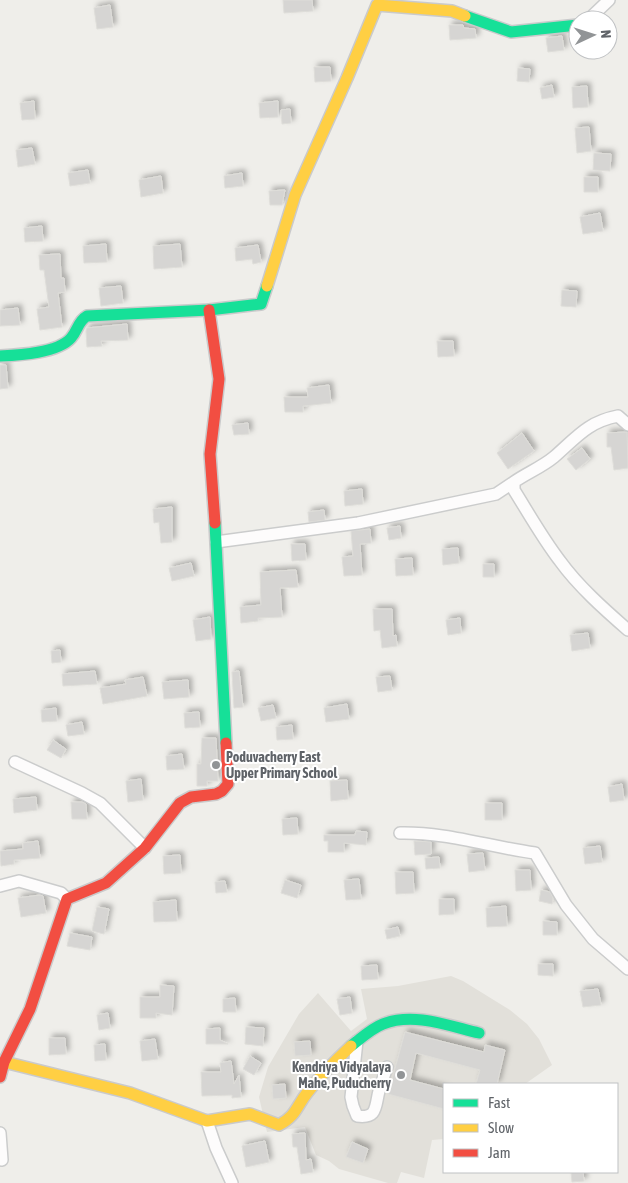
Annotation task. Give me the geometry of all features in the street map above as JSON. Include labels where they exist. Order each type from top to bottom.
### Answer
[{"type":"street","points":[[598,10],[609,0]]},
{"type":"street","points":[[0,356],[27,354],[68,341],[78,322],[87,316],[209,310],[261,304],[295,195],[348,78],[377,5],[452,11],[511,32],[568,26]]},
{"type":"street","points":[[66,899],[106,883],[145,848],[180,803],[191,797],[216,794],[228,784],[210,454],[219,378],[209,310]]},
{"type":"street","points":[[216,542],[358,524],[496,494],[552,458],[569,442],[598,421],[618,416],[628,425]]},
{"type":"street","points":[[514,482],[514,490],[561,564],[600,605],[628,630]]},
{"type":"street","points":[[15,762],[100,803],[145,848]]},
{"type":"street","points":[[400,833],[428,834],[476,841],[506,849],[535,853],[566,905],[594,939],[628,969]]},
{"type":"street","points":[[0,886],[19,881],[61,893],[66,899]]},
{"type":"street","points":[[0,1077],[4,1062],[30,1009],[66,899]]},
{"type":"street","points":[[4,1062],[130,1093],[208,1121],[224,1116],[250,1114],[279,1125],[290,1119],[307,1093],[337,1059],[357,1041],[382,1024],[402,1020],[425,1020],[479,1032]]},
{"type":"street","points":[[357,1041],[351,1097],[352,1106],[357,1116],[366,1117],[376,1109],[387,1067]]},
{"type":"street","points":[[208,1121],[216,1148],[232,1183]]},
{"type":"street","points":[[0,1133],[2,1160]]},
{"type":"shaded area","name":"Kendriya Vidyalaya Mahe, Puducherry","points":[[451,976],[463,981],[510,1010],[527,1024],[539,1039],[552,1065],[526,1083],[443,1083],[443,1139],[432,1140],[424,1178],[401,1172],[397,1183],[388,1183],[339,1169],[329,1161],[316,1155],[305,1127],[267,1132],[259,1097],[268,1067],[299,1014],[318,993],[351,1031],[367,1019],[361,989],[398,986]]},
{"type":"building","points":[[283,0],[312,0],[313,11],[284,13]]},
{"type":"building","points":[[110,5],[113,27],[97,29],[94,8]]},
{"type":"building","points":[[449,25],[463,25],[464,28],[475,29],[476,38],[450,40]]},
{"type":"building","points":[[562,36],[564,50],[548,52],[546,38]]},
{"type":"building","points":[[314,67],[330,67],[331,81],[315,82]]},
{"type":"building","points":[[518,68],[530,69],[529,82],[517,81]]},
{"type":"building","points":[[552,85],[554,97],[542,99],[540,88]]},
{"type":"building","points":[[587,86],[588,107],[573,108],[572,87]]},
{"type":"building","points":[[34,101],[35,119],[22,120],[20,103]]},
{"type":"building","points":[[278,101],[278,117],[260,118],[259,103]]},
{"type":"building","points":[[290,109],[291,123],[282,124],[281,110]]},
{"type":"building","points":[[589,127],[591,151],[577,153],[575,128]]},
{"type":"building","points":[[32,148],[35,164],[18,167],[16,150]]},
{"type":"building","points":[[594,153],[611,154],[610,171],[593,170]]},
{"type":"building","points":[[88,170],[90,183],[70,186],[68,173]]},
{"type":"building","points":[[242,173],[243,186],[225,188],[224,176]]},
{"type":"building","points":[[161,176],[163,193],[141,197],[139,180]]},
{"type":"building","points":[[584,177],[598,177],[598,192],[584,192]]},
{"type":"building","points":[[285,190],[282,205],[270,205],[269,191]]},
{"type":"building","points":[[600,213],[603,231],[583,234],[580,217]]},
{"type":"building","points":[[42,226],[43,241],[25,242],[24,228]]},
{"type":"building","points":[[106,244],[107,262],[84,263],[83,246]]},
{"type":"building","points":[[180,244],[182,267],[154,269],[153,246]]},
{"type":"building","points":[[258,245],[261,262],[253,264],[252,259],[236,261],[235,248]]},
{"type":"building","points":[[60,254],[61,278],[64,278],[65,292],[58,293],[62,327],[40,330],[37,309],[49,307],[44,270],[40,270],[39,255]]},
{"type":"building","points":[[121,286],[123,303],[101,306],[99,288]]},
{"type":"building","points":[[562,290],[577,291],[576,307],[561,306]]},
{"type":"building","points":[[18,308],[20,325],[0,326],[0,310]]},
{"type":"building","points":[[127,324],[128,340],[101,341],[102,346],[87,347],[87,328]]},
{"type":"building","points":[[437,341],[453,341],[454,356],[438,357]]},
{"type":"building","points":[[0,365],[6,365],[8,388],[0,389]]},
{"type":"building","points":[[329,385],[331,403],[303,406],[303,412],[285,412],[284,397],[308,397],[307,388]]},
{"type":"building","points":[[248,423],[249,434],[234,435],[232,425]]},
{"type":"building","points":[[627,432],[628,468],[614,470],[611,447],[607,447],[607,433]]},
{"type":"building","points":[[522,433],[534,451],[508,469],[497,453]]},
{"type":"building","points":[[582,448],[590,459],[576,470],[567,459]]},
{"type":"building","points":[[362,489],[363,504],[345,506],[344,491]]},
{"type":"building","points":[[172,507],[172,542],[161,543],[159,522],[154,523],[153,509]]},
{"type":"building","points":[[324,510],[325,520],[309,522],[308,512]]},
{"type":"building","points":[[400,526],[401,538],[389,540],[387,528]]},
{"type":"building","points":[[370,529],[371,543],[360,544],[362,575],[344,576],[342,557],[353,556],[351,531]]},
{"type":"building","points":[[291,544],[305,544],[306,560],[292,561]]},
{"type":"building","points":[[458,548],[459,563],[443,565],[442,549]]},
{"type":"building","points":[[412,558],[413,575],[396,576],[395,559]]},
{"type":"building","points":[[191,563],[194,576],[172,581],[169,568]]},
{"type":"building","points":[[483,564],[494,564],[494,577],[483,577]]},
{"type":"building","points":[[296,570],[298,587],[280,588],[282,617],[258,618],[258,621],[241,623],[240,607],[261,605],[260,572]]},
{"type":"building","points":[[373,609],[392,609],[393,636],[396,635],[397,646],[382,648],[380,630],[374,631]]},
{"type":"building","points":[[210,617],[211,639],[196,641],[193,620]]},
{"type":"building","points":[[460,618],[461,633],[448,635],[446,620]]},
{"type":"building","points":[[588,633],[590,648],[572,651],[570,635]]},
{"type":"building","points":[[60,650],[61,662],[52,663],[51,651]]},
{"type":"building","points":[[95,671],[97,684],[63,686],[62,674]]},
{"type":"building","points":[[239,671],[243,707],[234,708],[232,672]]},
{"type":"building","points":[[390,676],[392,690],[378,692],[376,677]]},
{"type":"building","points":[[143,677],[147,696],[103,704],[100,688],[126,684],[125,680]]},
{"type":"building","points":[[188,680],[189,697],[164,699],[162,682]]},
{"type":"building","points":[[347,704],[349,719],[326,722],[324,708]]},
{"type":"building","points":[[273,705],[276,718],[261,721],[258,708]]},
{"type":"building","points":[[56,708],[57,721],[42,722],[41,710]]},
{"type":"building","points":[[199,712],[200,727],[185,728],[184,713]]},
{"type":"building","points":[[82,722],[84,734],[68,736],[66,725]]},
{"type":"building","points":[[292,725],[293,739],[277,740],[276,727]]},
{"type":"building","points":[[202,738],[216,738],[218,781],[207,781],[207,786],[197,786],[197,764],[201,764]]},
{"type":"building","points":[[53,740],[66,749],[61,758],[47,750]]},
{"type":"building","points":[[182,754],[184,769],[167,770],[166,756]]},
{"type":"building","points":[[141,779],[143,800],[128,802],[126,781]]},
{"type":"building","points":[[347,780],[348,799],[331,801],[330,781]]},
{"type":"building","points":[[622,784],[624,800],[610,802],[608,787]]},
{"type":"building","points":[[36,797],[37,810],[14,813],[13,799]]},
{"type":"building","points":[[71,802],[86,804],[87,819],[72,819]]},
{"type":"building","points":[[485,803],[502,803],[502,820],[485,820]]},
{"type":"building","points":[[297,818],[298,834],[283,835],[282,819]]},
{"type":"building","points":[[356,831],[367,832],[366,845],[344,843],[344,852],[328,852],[328,841],[324,841],[324,835],[355,835]]},
{"type":"building","points":[[38,841],[40,858],[14,860],[14,864],[1,866],[0,851],[23,849],[23,843]]},
{"type":"building","points":[[414,841],[431,842],[431,854],[415,855]]},
{"type":"building","points":[[600,846],[602,862],[585,864],[583,848]]},
{"type":"building","points":[[483,853],[485,870],[469,872],[467,854]]},
{"type":"building","points":[[180,855],[181,873],[164,874],[163,856]]},
{"type":"building","points":[[439,857],[440,868],[426,869],[425,858]]},
{"type":"building","points":[[515,870],[530,870],[531,890],[516,891]]},
{"type":"building","points":[[395,872],[413,872],[414,893],[396,894]]},
{"type":"building","points":[[359,879],[361,899],[346,900],[344,880]]},
{"type":"building","points":[[285,880],[301,885],[297,898],[281,893]]},
{"type":"building","points":[[225,881],[227,892],[216,893],[215,882]]},
{"type":"building","points":[[541,890],[550,892],[553,898],[552,904],[539,901]]},
{"type":"building","points":[[43,896],[46,913],[21,917],[18,898]]},
{"type":"building","points":[[439,899],[454,899],[454,914],[439,915]]},
{"type":"building","points":[[176,900],[177,921],[154,922],[153,902]]},
{"type":"building","points":[[506,906],[507,926],[487,927],[486,908]]},
{"type":"building","points":[[97,907],[109,909],[104,934],[92,931]]},
{"type":"building","points":[[543,921],[557,922],[557,935],[543,935]]},
{"type":"building","points":[[398,927],[400,936],[387,939],[385,930]]},
{"type":"building","points":[[70,933],[92,937],[90,950],[67,946]]},
{"type":"building","points":[[538,964],[553,964],[553,976],[538,975]]},
{"type":"building","points":[[377,965],[378,979],[362,980],[361,966]]},
{"type":"building","points":[[160,985],[174,986],[172,1015],[156,1013],[156,1018],[140,1018],[140,997],[160,997]]},
{"type":"building","points":[[598,989],[601,1005],[583,1007],[580,991]]},
{"type":"building","points":[[350,997],[352,1013],[340,1015],[337,999]]},
{"type":"building","points":[[235,998],[236,1012],[223,1012],[223,999]]},
{"type":"building","points":[[108,1013],[110,1028],[99,1030],[97,1015]]},
{"type":"building","points":[[246,1027],[264,1028],[263,1046],[245,1044]]},
{"type":"building","points":[[220,1028],[220,1040],[228,1044],[206,1044],[206,1029]]},
{"type":"building","name":"Kendriya Vidyalaya Mahe, Puducherry","points":[[405,1032],[484,1052],[485,1045],[505,1050],[497,1083],[476,1083],[480,1070],[416,1053],[410,1080],[443,1089],[443,1109],[388,1094]]},
{"type":"building","points":[[49,1038],[65,1038],[66,1054],[49,1055]]},
{"type":"building","points":[[155,1039],[158,1059],[142,1061],[140,1041]]},
{"type":"building","points":[[310,1041],[311,1055],[295,1056],[294,1042]]},
{"type":"building","points":[[105,1044],[106,1060],[95,1061],[94,1045]]},
{"type":"building","points":[[250,1056],[261,1063],[254,1075],[243,1069]]},
{"type":"building","points":[[231,1061],[234,1084],[239,1075],[241,1097],[232,1098],[232,1095],[202,1096],[201,1072],[221,1072],[220,1063]]},
{"type":"building","points":[[285,1084],[286,1098],[273,1099],[272,1085]]},
{"type":"building","points":[[305,1133],[306,1160],[311,1159],[313,1172],[301,1174],[297,1147],[293,1147],[292,1134]]},
{"type":"building","points":[[265,1141],[269,1162],[246,1167],[242,1146]]},
{"type":"building","points":[[352,1142],[368,1149],[363,1163],[346,1157]]},
{"type":"building","points":[[571,1173],[583,1173],[584,1181],[572,1182]]},
{"type":"traffic: fast","points":[[465,16],[511,32],[568,26]]},
{"type":"traffic: fast","points":[[0,356],[38,352],[57,347],[71,338],[82,320],[87,316],[209,310],[261,304],[267,286]]},
{"type":"traffic: fast","points":[[215,523],[226,743]]},
{"type":"traffic: fast","points":[[351,1046],[383,1024],[407,1019],[431,1021],[479,1033]]},
{"type":"traffic: slow","points":[[267,286],[295,195],[377,5],[452,11],[465,16]]},
{"type":"traffic: slow","points":[[4,1062],[130,1093],[207,1121],[250,1114],[279,1125],[292,1115],[317,1080],[351,1046]]},
{"type":"traffic: jam","points":[[209,310],[219,379],[210,454],[215,523]]},
{"type":"traffic: jam","points":[[0,1077],[4,1062],[30,1009],[67,899],[106,883],[145,848],[180,803],[191,797],[216,794],[222,791],[228,784],[226,743]]},
{"type":"place","name":"Poduvacherry East Upper Primary School","points":[[216,765]]},
{"type":"place","name":"Kendriya Vidyalaya Mahe, Puducherry","points":[[401,1075]]}]
